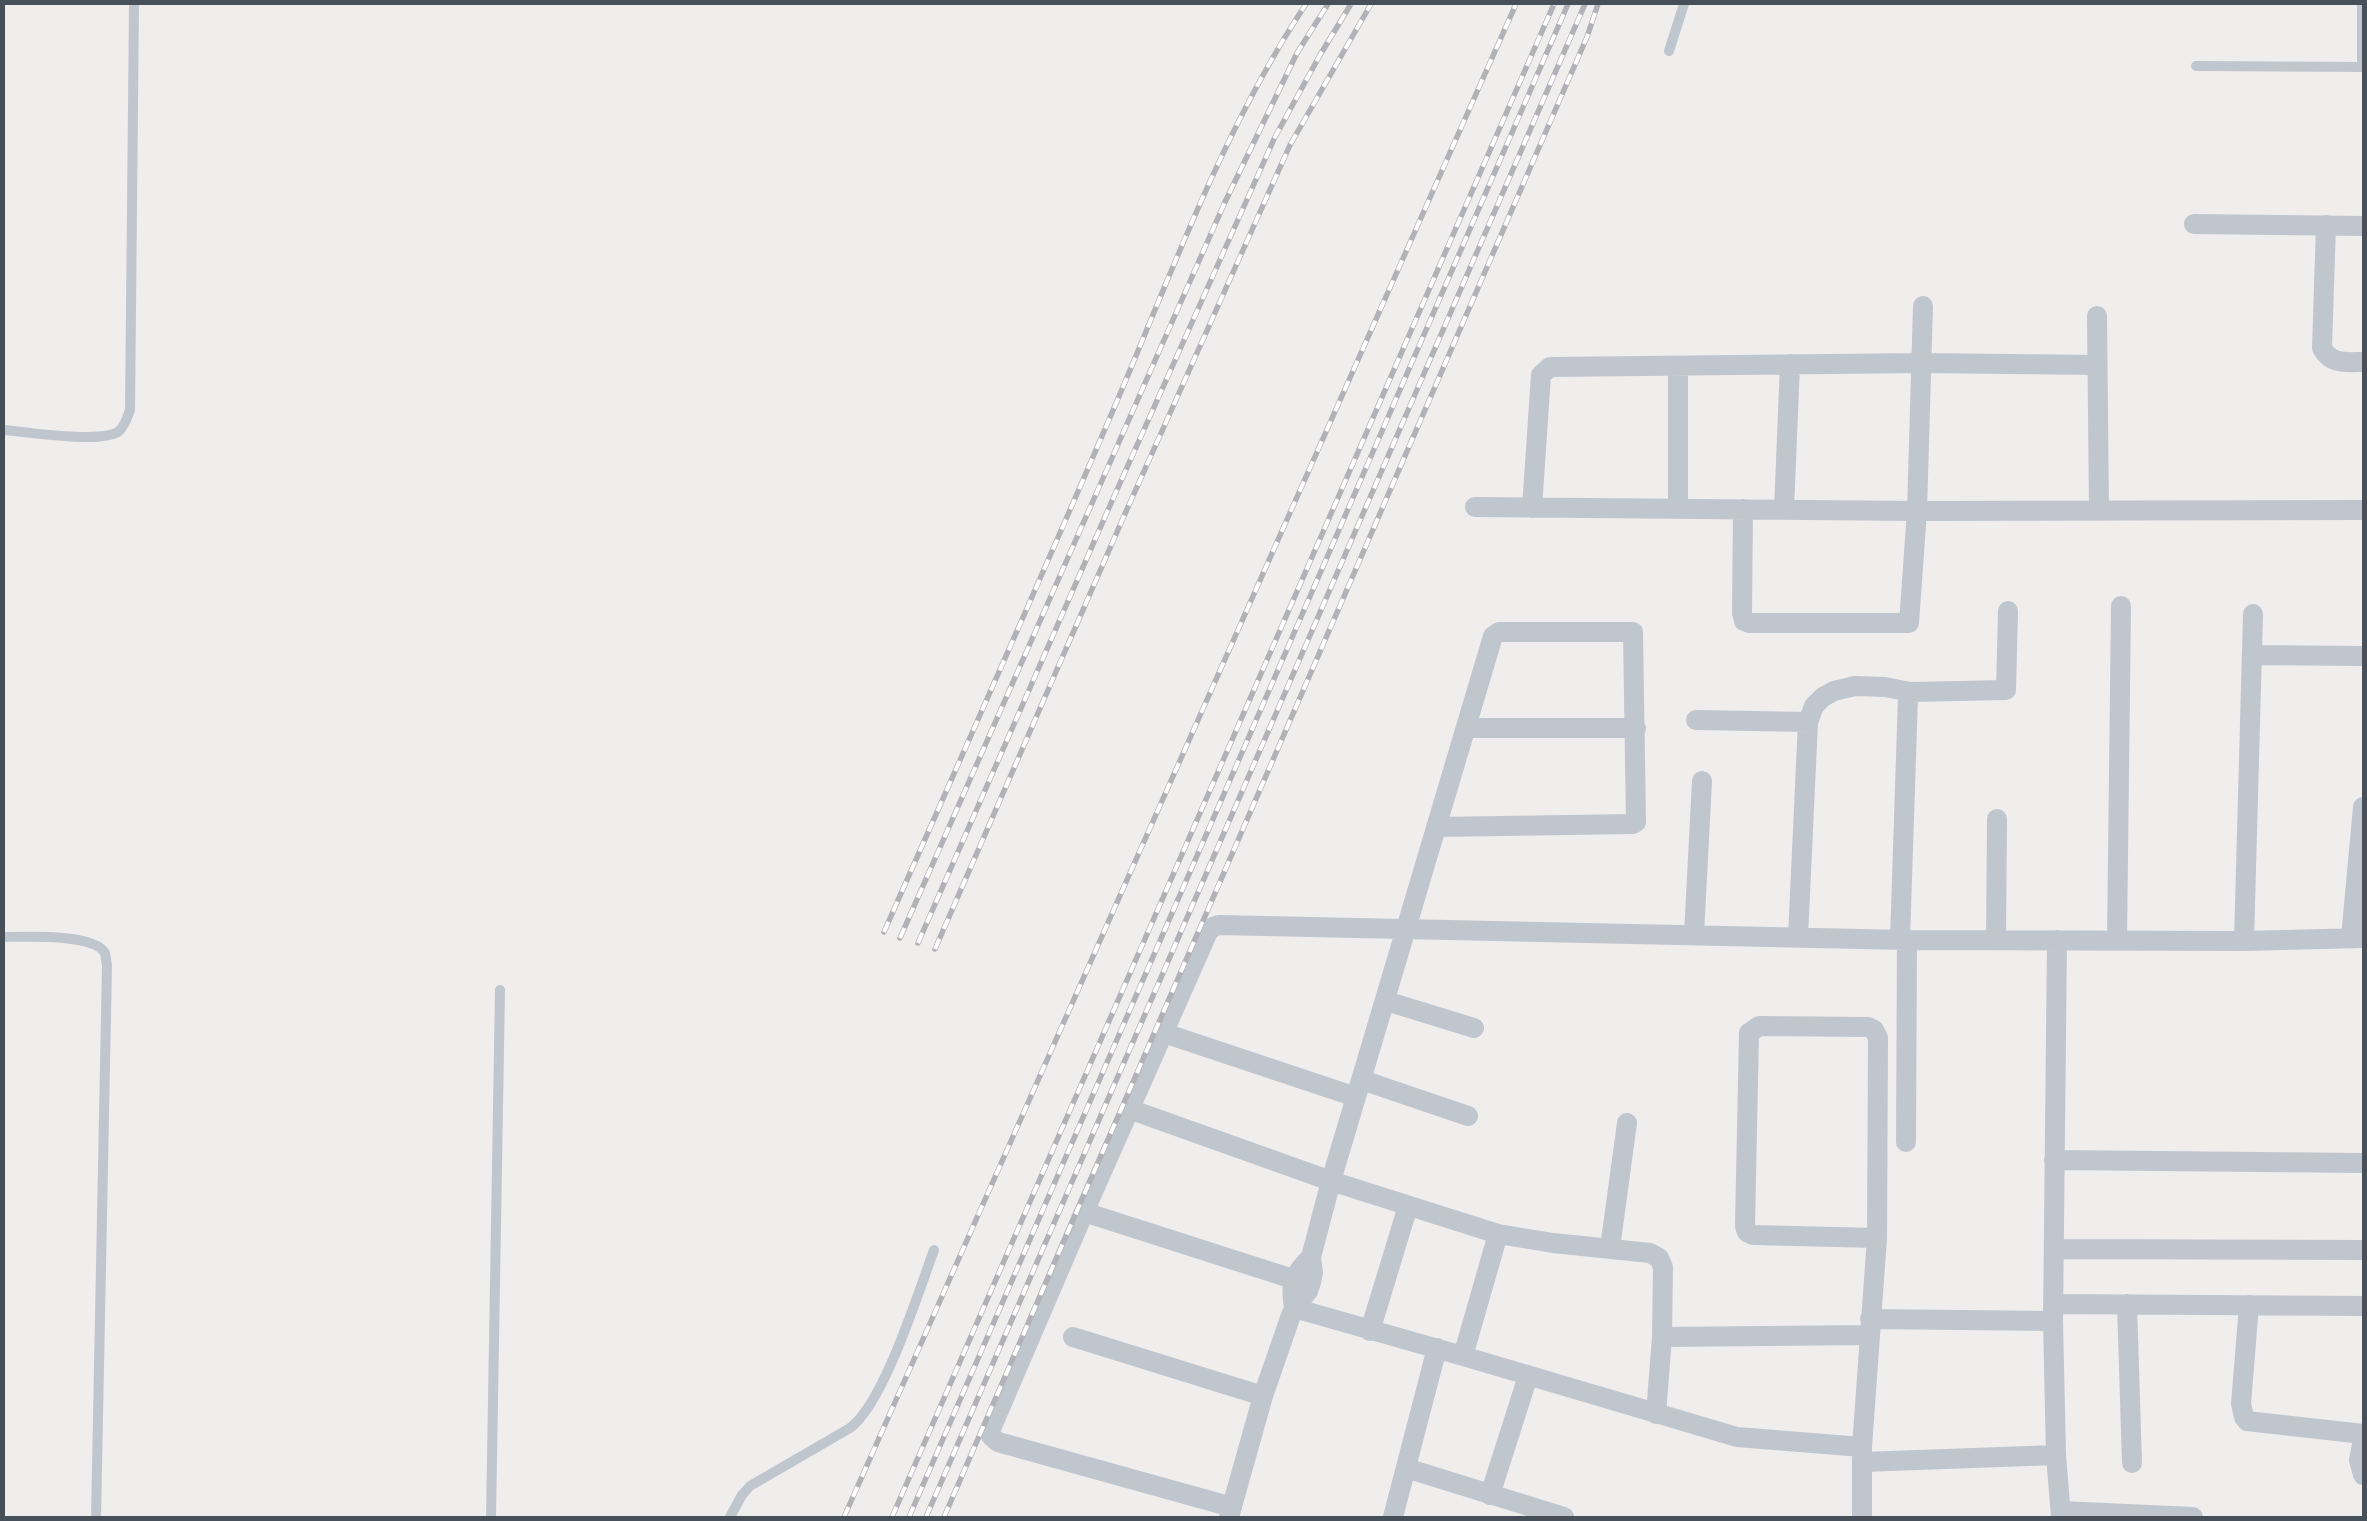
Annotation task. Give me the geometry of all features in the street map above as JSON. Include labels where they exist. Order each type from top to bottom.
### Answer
[{"type":"street","points":[[2194,224],[2363,226]]},
{"type":"street","points":[[2326,225],[2322,348],[2326,356],[2337,362],[2363,362]]},
{"type":"street","points":[[1743,509],[1742,617],[1749,623],[1909,623],[1917,511],[1923,306]]},
{"type":"street","points":[[2097,316],[2098,511]]},
{"type":"street","points":[[1532,508],[1541,375],[1544,370],[1550,367],[1922,363],[2097,365]]},
{"type":"street","points":[[1784,510],[1790,364]]},
{"type":"street","points":[[1678,366],[1678,509]]},
{"type":"street","points":[[1475,507],[1917,511],[2363,510]]},
{"type":"street","points":[[2117,940],[2121,606]]},
{"type":"street","points":[[1798,937],[1808,722],[1814,706],[1823,697],[1834,691],[1855,686],[1885,687],[1910,692],[2006,690],[2008,611]]},
{"type":"street","points":[[2244,941],[2253,614]]},
{"type":"street","points":[[1436,827],[1633,824],[1636,822],[1635,636],[1633,632],[1495,634],[1466,728],[1436,827],[1405,930],[1386,1001],[1331,1181],[1311,1257],[1313,1273],[1311,1282],[1308,1291],[1294,1308],[1263,1396],[1231,1512],[998,1442],[990,1431],[1084,1212],[1208,932],[1213,927],[1219,925],[1405,930],[1558,931],[1903,940],[2244,941],[2357,938],[2363,807]]},
{"type":"street","points":[[2252,655],[2363,656]]},
{"type":"street","points":[[1906,1142],[1903,940],[1908,696],[1910,692]]},
{"type":"street","points":[[1696,720],[1808,722]]},
{"type":"street","points":[[1466,728],[1636,728]]},
{"type":"street","points":[[1694,935],[1702,781]]},
{"type":"street","points":[[1996,940],[1997,818]]},
{"type":"street","points":[[2057,940],[2053,1312],[2056,1455],[2061,1514],[2193,1517]]},
{"type":"street","points":[[1386,1001],[1474,1028]]},
{"type":"street","points":[[1862,1517],[1862,1454],[1877,1238],[1878,1038],[1874,1030],[1868,1027],[1759,1026],[1749,1033],[1745,1226],[1747,1232],[1753,1235],[1877,1238]]},
{"type":"street","points":[[1164,1033],[1359,1089],[1468,1116]]},
{"type":"street","points":[[1130,1110],[1331,1181],[1498,1234],[1553,1243],[1650,1253],[1659,1258],[1663,1267],[1662,1337],[1656,1414]]},
{"type":"street","points":[[1610,1248],[1627,1123]]},
{"type":"street","points":[[2054,1160],[2363,1163]]},
{"type":"street","points":[[1370,1331],[1408,1206]]},
{"type":"street","points":[[1084,1212],[1293,1280]]},
{"type":"street","points":[[1463,1356],[1498,1234]]},
{"type":"street","points":[[2055,1249],[2363,1250]]},
{"type":"street","points":[[1294,1308],[1291,1289],[1293,1280],[1298,1270],[1311,1257]]},
{"type":"street","points":[[1662,1337],[1870,1327],[2127,1304],[2363,1306]]},
{"type":"street","points":[[2127,1304],[2132,1463]]},
{"type":"street","points":[[2249,1305],[2242,1404],[2244,1417],[2247,1421],[2363,1434]]},
{"type":"street","points":[[1294,1308],[1737,1437],[1862,1454],[2056,1455]]},
{"type":"street","points":[[1073,1337],[1263,1396]]},
{"type":"street","points":[[1393,1517],[1436,1348]]},
{"type":"street","points":[[1490,1495],[1528,1376]]},
{"type":"street","points":[[2363,1439],[2360,1460],[2363,1476]]},
{"type":"street","points":[[1406,1468],[1564,1517]]},
{"type":"lane","points":[[4,430],[88,438],[104,436],[118,432],[125,423],[130,410],[134,4]]},
{"type":"lane","points":[[1669,51],[1684,4]]},
{"type":"lane","points":[[2196,66],[2363,67],[2362,4]]},
{"type":"lane","points":[[4,937],[84,940],[97,946],[105,953],[96,1517]]},
{"type":"lane","points":[[491,1517],[500,990]]},
{"type":"lane","points":[[730,1517],[742,1495],[758,1480],[850,1428],[865,1416],[902,1337],[934,1250]]},
{"type":"railway","points":[[884,932],[1088,468],[1203,198],[1250,99],[1306,4]]},
{"type":"railway","points":[[900,938],[1225,202],[1297,53],[1328,4]]},
{"type":"railway","points":[[918,943],[1108,510],[1275,137],[1320,55],[1351,4]]},
{"type":"railway","points":[[935,949],[1124,516],[1290,145],[1371,4]]},
{"type":"railway","points":[[844,1517],[1516,4]]},
{"type":"railway","points":[[892,1517],[1554,4]]},
{"type":"railway","points":[[909,1517],[1568,4]]},
{"type":"railway","points":[[926,1517],[1585,4]]},
{"type":"railway","points":[[944,1517],[1587,37],[1598,4]]}]
